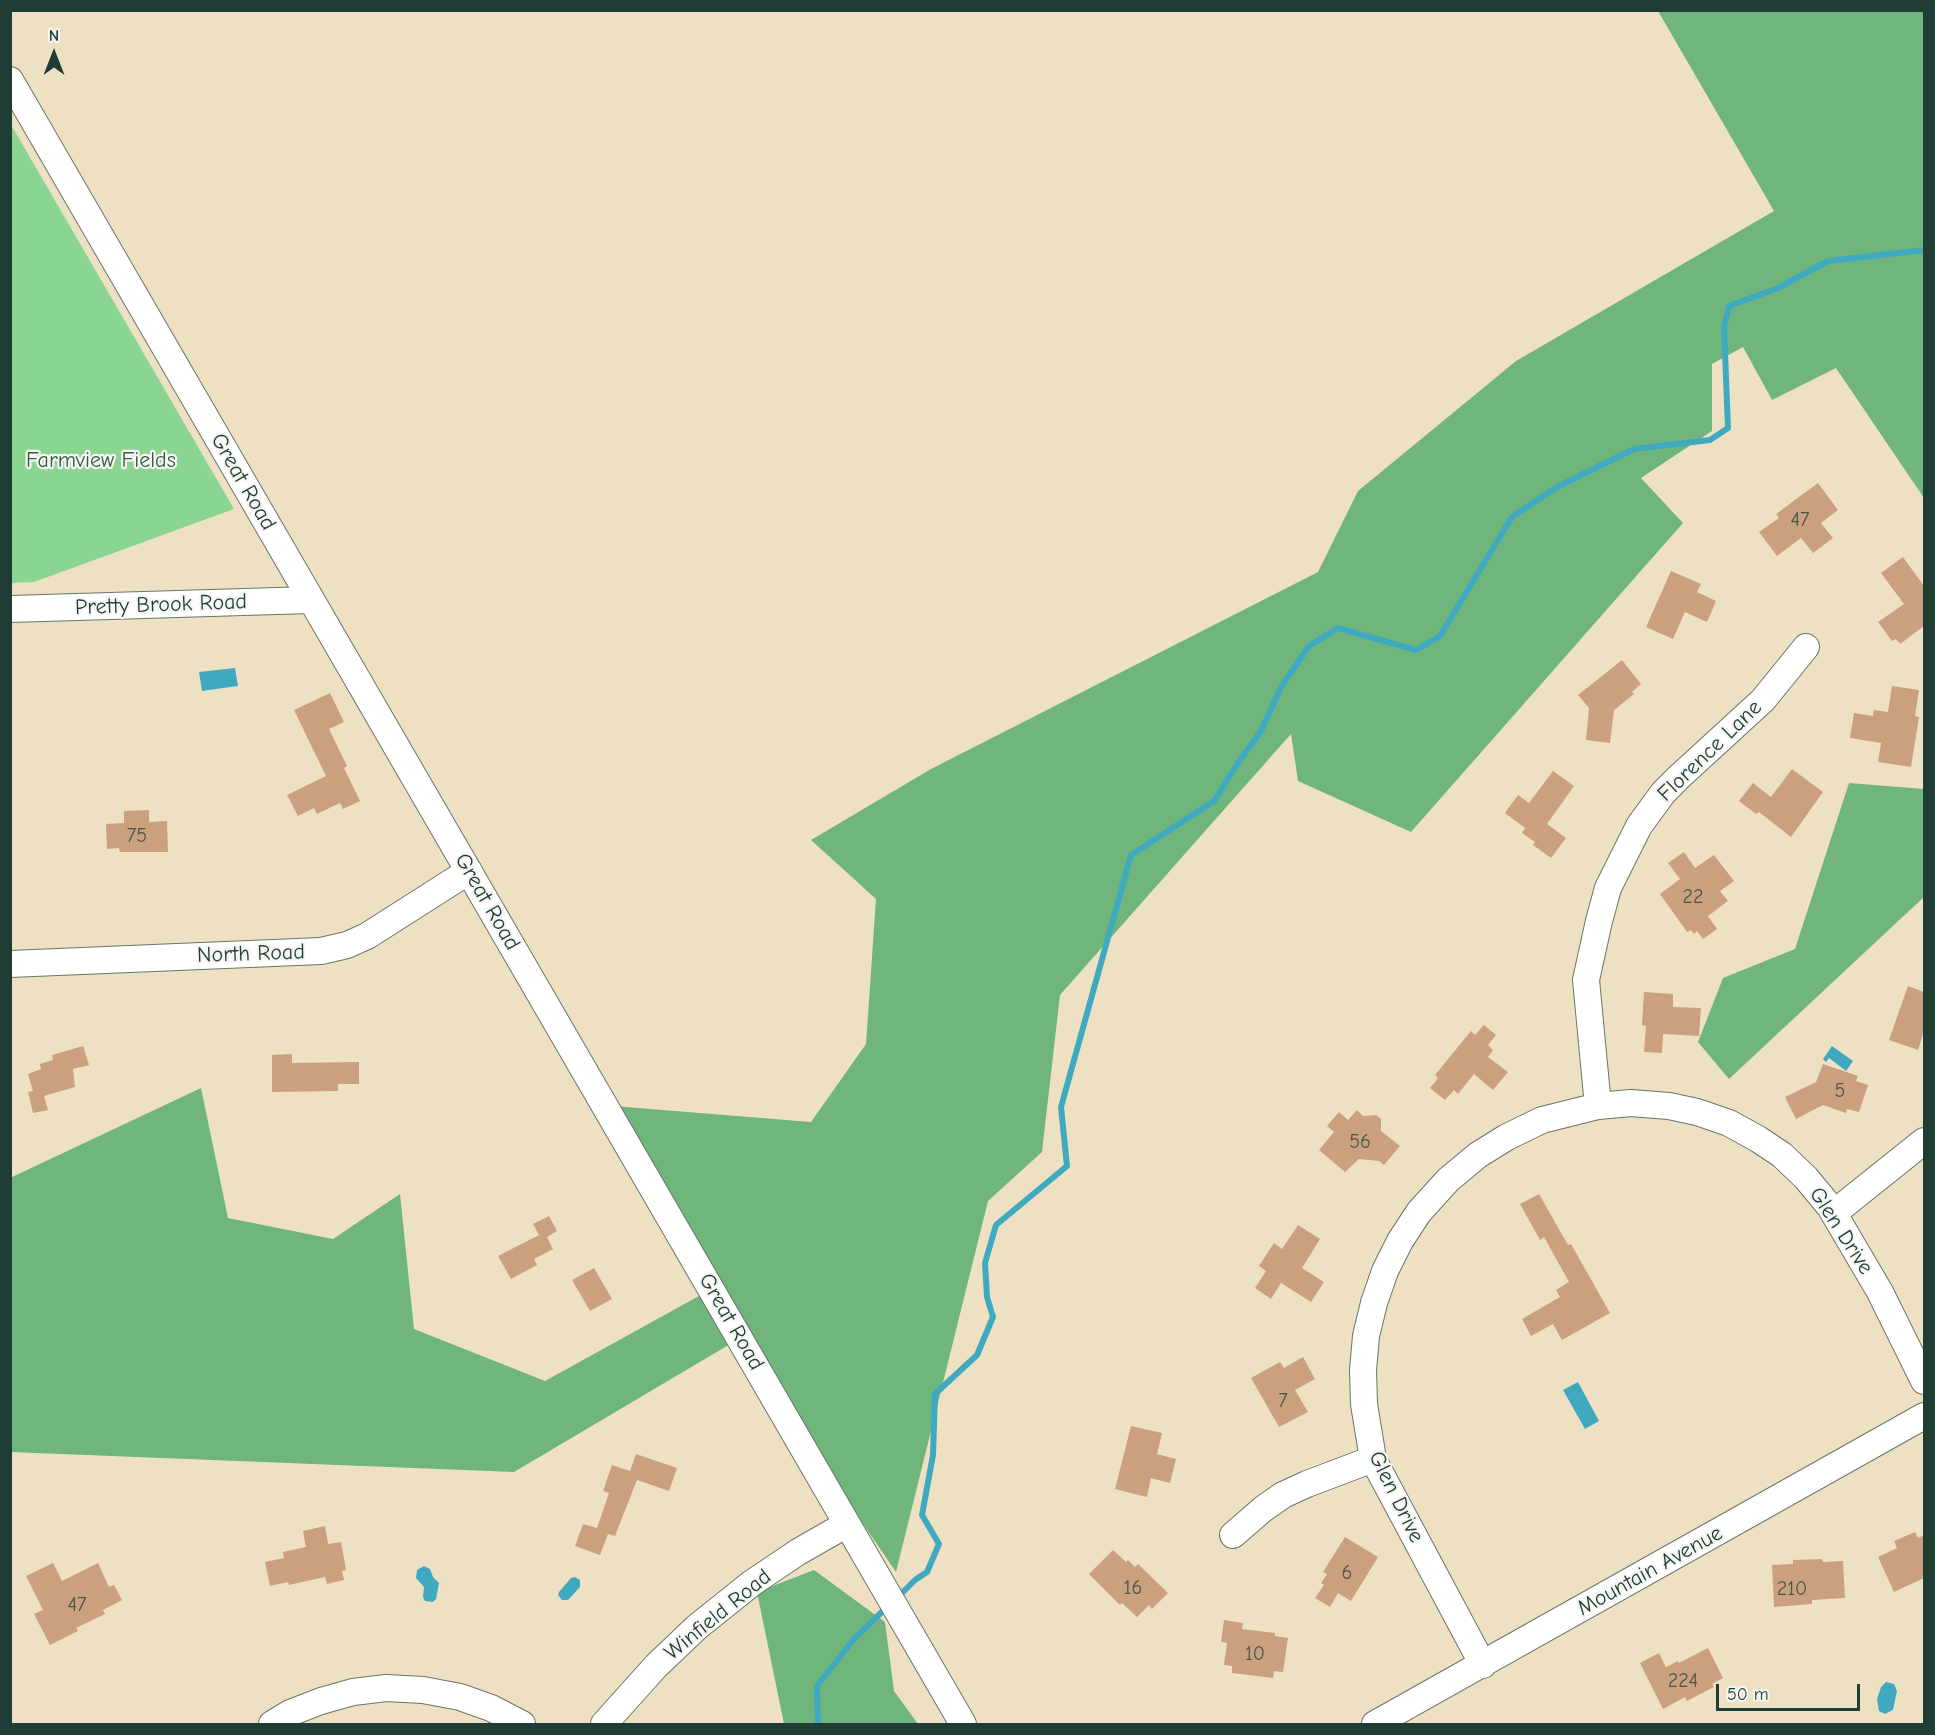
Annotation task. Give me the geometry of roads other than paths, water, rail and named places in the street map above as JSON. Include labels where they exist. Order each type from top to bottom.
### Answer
[{"type":"street","name":"Great Road","points":[[10,80],[963,1725]]},
{"type":"street","name":"Pretty Brook Road","points":[[10,609],[312,600]]},
{"type":"street","name":"Florence Lane","points":[[1598,1106],[1587,980],[1608,888],[1639,826],[1663,793],[1763,700],[1806,647]]},
{"type":"street","name":"North Road","points":[[10,964],[321,951],[347,945],[368,936],[469,871]]},
{"type":"street","name":"Glen Drive","points":[[1483,1665],[1373,1459],[1364,1404],[1363,1370],[1366,1336],[1374,1303],[1381,1282],[1401,1241],[1419,1212],[1448,1180],[1478,1155],[1507,1137],[1542,1120],[1598,1106],[1631,1103],[1669,1106],[1697,1112],[1729,1123],[1782,1155],[1806,1178],[1834,1213],[1880,1292],[1924,1381]]},
{"type":"street","points":[[1834,1213],[1924,1141]]},
{"type":"street","name":"Mountain Avenue","points":[[1375,1725],[1924,1416]]},
{"type":"street","points":[[1233,1535],[1283,1495],[1373,1459]]},
{"type":"street","name":"Winfield Road","points":[[604,1725],[656,1666],[697,1627],[752,1583],[798,1552],[847,1524]]},
{"type":"street","points":[[272,1725],[290,1713],[321,1701],[353,1692],[386,1688],[423,1690],[460,1697],[491,1708],[522,1725]]},
{"type":"water","points":[[235,668],[238,686],[202,691],[199,672]]},
{"type":"water","points":[[1832,1046],[1853,1061],[1846,1071],[1829,1058],[1826,1062],[1823,1059]]},
{"type":"water","points":[[1578,1382],[1599,1421],[1585,1429],[1563,1390]]},
{"type":"water","points":[[424,1566],[430,1569],[433,1577],[439,1583],[436,1599],[433,1602],[425,1601],[424,1587],[416,1578],[417,1570]]},
{"type":"water","points":[[575,1577],[580,1580],[580,1587],[568,1600],[562,1600],[558,1595],[559,1592],[571,1578]]},
{"type":"water","points":[[1886,1682],[1894,1684],[1897,1691],[1893,1710],[1885,1714],[1879,1711],[1877,1699],[1881,1687]]},
{"type":"waterway","points":[[898,1597],[927,1572],[939,1544],[922,1515],[933,1455],[935,1394],[977,1355],[993,1317],[987,1297],[985,1263],[996,1225],[1067,1166],[1061,1107],[1131,855],[1214,801],[1261,731],[1281,687],[1309,646],[1338,628],[1416,650],[1440,636],[1512,517],[1557,487],[1634,449],[1710,440],[1728,428],[1724,327],[1729,306],[1778,288],[1828,261],[1924,250]]},
{"type":"waterway","points":[[818,1724],[817,1686],[853,1640],[888,1606]]},
{"type":"park label","name":"Farmview Fields","points":[[101,461]]}]
